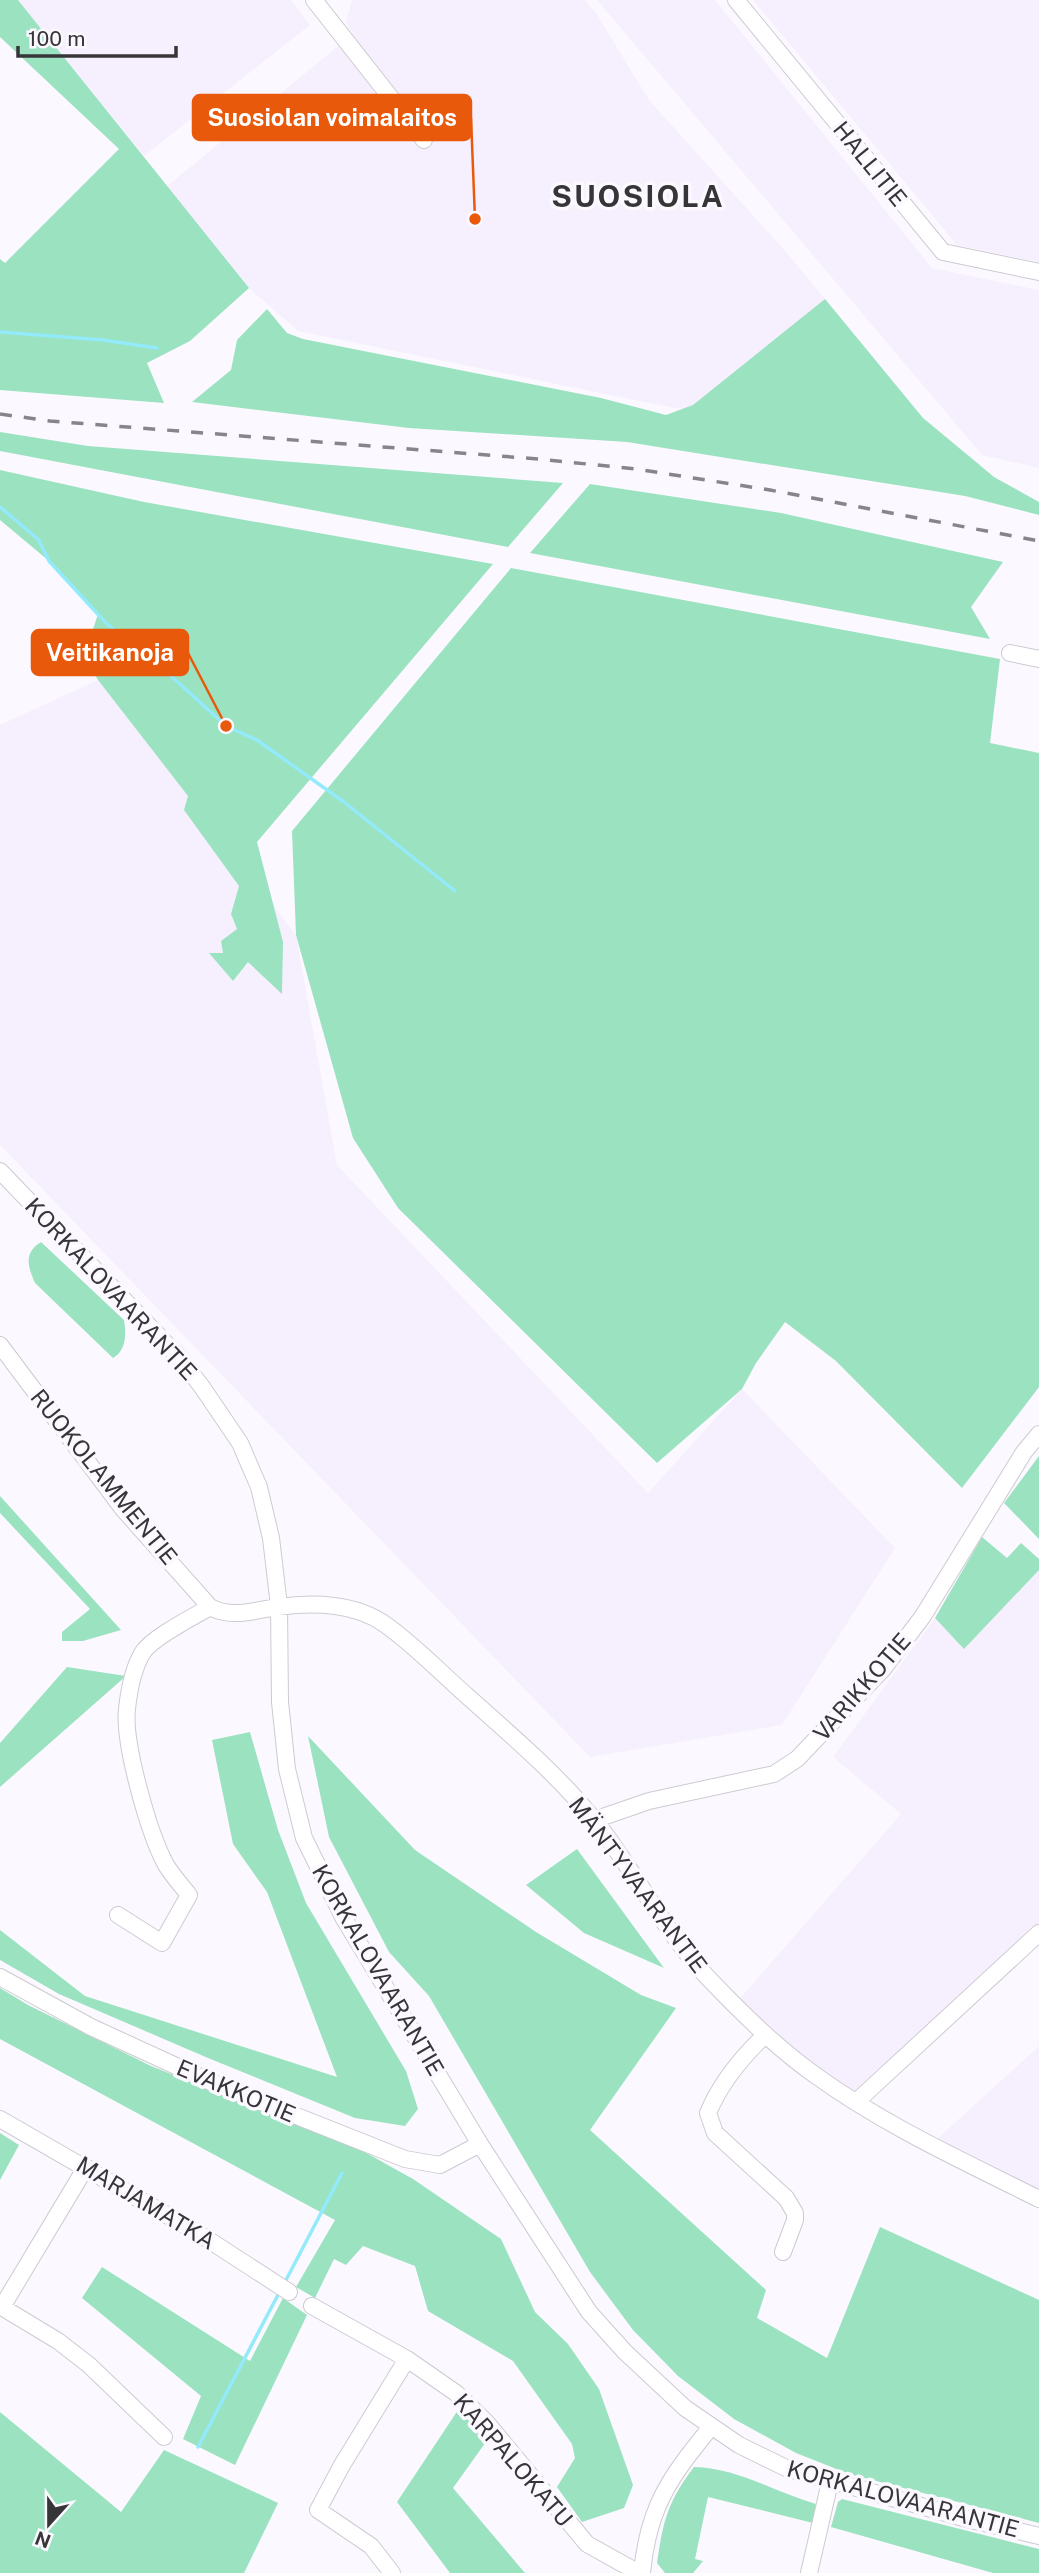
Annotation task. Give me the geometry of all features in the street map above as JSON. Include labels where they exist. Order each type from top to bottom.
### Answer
[{"type":"street","points":[[314,0],[424,140]]},
{"type":"street","name":"HALLITIE","points":[[736,0],[943,252],[1039,272]]},
{"type":"street","points":[[1010,653],[1039,659]]},
{"type":"street","name":"KORKALOVAARANTIE","points":[[0,1171],[178,1356],[240,1443],[259,1487],[271,1538],[279,1606],[280,1702],[284,1742],[287,1769],[304,1839],[343,1917],[480,2144],[589,2312],[625,2352],[685,2407],[711,2427],[786,2469],[1039,2536]]},
{"type":"street","name":"RUOKOLAMMENTIE","points":[[0,1345],[123,1509],[210,1607]]},
{"type":"street","name":"VARIKKOTIE","points":[[594,1820],[649,1801],[774,1774],[797,1759],[883,1669],[923,1616],[1024,1452],[1039,1434]]},
{"type":"street","name":"MÄNTYVAARANTIE","points":[[210,1607],[219,1612],[250,1612],[279,1606],[314,1605],[354,1609],[384,1624],[525,1748],[594,1820],[667,1928],[710,1980],[765,2035],[814,2074],[856,2102],[941,2150],[1039,2199]]},
{"type":"street","points":[[118,1915],[162,1943],[189,1895],[167,1866],[151,1833],[132,1759],[126,1711],[134,1670],[144,1650],[210,1607]]},
{"type":"street","points":[[856,2102],[1039,1933]]},
{"type":"street","name":"EVAKKOTIE","points":[[0,1977],[91,2027],[187,2071],[405,2159],[440,2165],[480,2144]]},
{"type":"street","points":[[765,2035],[751,2048],[715,2096],[708,2113],[715,2133],[786,2198],[795,2213],[795,2221],[783,2252]]},
{"type":"street","name":"MARJAMATKA","points":[[0,2119],[86,2167],[289,2292]]},
{"type":"street","points":[[86,2167],[1,2307],[58,2341],[89,2365],[164,2437]]},
{"type":"street","name":"KARPALOKATU","points":[[313,2305],[407,2359],[470,2405],[587,2544],[641,2573]]},
{"type":"street","points":[[392,2573],[371,2546],[318,2510],[342,2465],[407,2359]]},
{"type":"street","points":[[641,2573],[654,2510],[669,2480],[711,2427]]},
{"type":"street","points":[[809,2573],[830,2482]]},
{"type":"shaded area","points":[[18,0],[291,0],[310,25],[144,156]]},
{"type":"shaded area","points":[[352,0],[585,0],[596,13],[649,100],[787,253],[923,418],[983,467],[639,401],[298,331],[249,288],[167,186],[353,34],[346,23]]},
{"type":"shaded area","points":[[597,0],[715,0],[932,268],[1039,290],[1039,468],[982,455]]},
{"type":"shaded area","points":[[753,0],[1039,0],[1039,262],[957,245]]},
{"type":"shaded area","points":[[98,680],[296,935],[337,1165],[648,1493],[742,1389],[895,1548],[782,1725],[590,1757],[0,1145],[0,725]]},
{"type":"shaded area","points":[[1039,1570],[1039,1931],[848,2106],[729,2011],[901,1814],[833,1757],[935,1618],[964,1648]]},
{"type":"shaded area","points":[[1039,2046],[1039,2206],[926,2149]]},
{"type":"green space","points":[[0,0],[18,0],[249,288],[190,341],[147,363],[164,403],[0,390],[0,259],[5,263],[119,149],[0,37]]},
{"type":"green space","points":[[825,299],[923,418],[994,477],[1039,502],[1039,515],[965,496],[627,442],[409,428],[192,402],[231,370],[237,340],[267,309],[287,333],[303,339],[601,398],[666,415],[693,405]]},
{"type":"green space","points":[[0,432],[88,446],[563,483],[508,547],[0,451]]},
{"type":"green space","points":[[0,470],[144,502],[493,564],[257,842],[283,942],[282,994],[248,962],[233,981],[209,953],[223,953],[221,941],[237,929],[231,914],[239,886],[184,810],[188,796],[98,680],[84,657],[98,614],[49,561],[0,520]]},
{"type":"green space","points":[[590,484],[781,513],[1003,562],[971,607],[990,639],[530,553]]},
{"type":"green space","points":[[511,568],[1000,659],[990,743],[1039,753],[1039,1387],[962,1488],[836,1361],[785,1322],[756,1363],[742,1389],[657,1463],[398,1208],[353,1138],[296,935],[292,831]]},
{"type":"green space","points":[[41,1242],[124,1320],[125,1336],[118,1355],[113,1358],[35,1283],[29,1266],[29,1256]]},
{"type":"green space","points":[[1039,1456],[1039,1539],[1004,1503]]},
{"type":"green space","points":[[0,1496],[121,1630],[83,1641],[62,1641],[62,1632],[90,1609],[0,1513]]},
{"type":"green space","points":[[982,1537],[1007,1558],[1021,1543],[1039,1559],[1039,1570],[964,1649],[935,1618]]},
{"type":"green space","points":[[67,1667],[126,1676],[0,1787],[0,1743]]},
{"type":"green space","points":[[250,1732],[278,1830],[306,1903],[406,2071],[418,2109],[405,2126],[355,2118],[208,2058],[59,1994],[0,1960],[0,1930],[85,1996],[337,2077],[267,1892],[233,1844],[212,1740]]},
{"type":"green space","points":[[308,1736],[415,1850],[536,1932],[641,1995],[676,2008],[590,2130],[766,2290],[757,2318],[827,2358],[880,2227],[1039,2300],[1039,2523],[849,2474],[796,2453],[734,2419],[678,2376],[633,2330],[590,2272],[429,1996],[389,1952],[329,1837]]},
{"type":"green space","points":[[577,1849],[664,1968],[584,1933],[526,1885]]},
{"type":"green space","points":[[0,1988],[28,2005],[151,2066],[361,2150],[413,2179],[501,2239],[535,2312],[568,2344],[599,2389],[633,2485],[624,2508],[582,2522],[557,2487],[575,2458],[572,2444],[513,2361],[428,2311],[415,2266],[363,2246],[346,2265],[334,2259],[315,2298],[296,2287],[335,2220],[0,2039]]},
{"type":"green space","points":[[0,2133],[19,2145],[0,2180]]},
{"type":"green space","points":[[102,2267],[250,2361],[283,2298],[307,2315],[235,2465],[183,2439],[201,2396],[82,2298]]},
{"type":"green space","points":[[458,2410],[488,2439],[453,2488],[525,2573],[450,2573],[397,2502]]},
{"type":"green space","points":[[0,2412],[121,2512],[164,2450],[278,2503],[244,2573],[0,2573]]},
{"type":"green space","points":[[694,2467],[741,2476],[816,2504],[813,2523],[708,2497],[695,2559],[703,2561],[693,2573],[665,2573],[657,2563],[664,2523],[672,2501]]},
{"type":"green space","points":[[842,2499],[1039,2549],[1039,2573],[993,2573],[831,2527],[838,2502]]},
{"type":"waterway","points":[[0,332],[103,340],[157,348]]},
{"type":"waterway","points":[[0,507],[38,539],[49,561],[106,623],[171,676],[226,726],[257,740],[344,802],[455,891]]},
{"type":"waterway","points":[[286,2280],[342,2173]]},
{"type":"waterway","points":[[198,2447],[278,2295]]},
{"type":"railway","points":[[0,414],[50,421],[636,469],[770,490],[1039,541]]},
{"type":"place","name":"Suosiolan voimalaitos","points":[[475,219]]},
{"type":"place","name":"Veitikanoja","points":[[226,726]]},
{"type":"district","name":"SUOSIOLA","points":[[638,197]]}]
